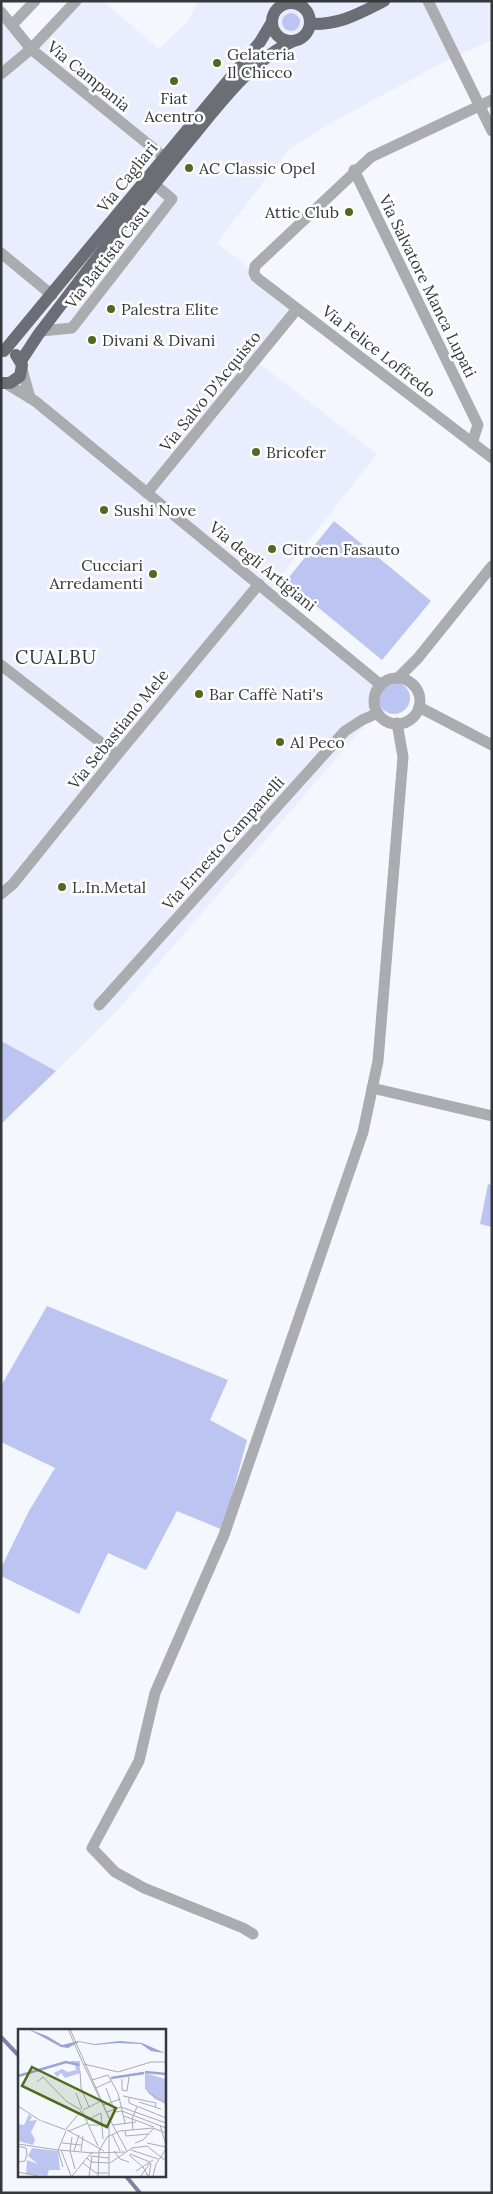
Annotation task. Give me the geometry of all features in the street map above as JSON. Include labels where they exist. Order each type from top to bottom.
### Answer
[{"type":"main road","points":[[310,24],[324,24],[346,20],[384,1]]},
{"type":"main road","points":[[294,2],[302,3],[308,13],[310,24],[305,35],[293,41],[281,38],[273,28],[272,22],[275,11],[283,4],[294,2]]},
{"type":"main road","name":"Via Cagliari","points":[[3,352],[260,42],[272,22]]},
{"type":"main road","name":"Via Cagliari","points":[[4,383],[17,379],[22,365],[41,331],[154,184],[240,83],[275,49],[293,41]]},
{"type":"main road","name":"Via Cagliari","points":[[3,352],[12,352],[22,365]]},
{"type":"street","points":[[12,25],[35,1]]},
{"type":"street","points":[[1,74],[31,49],[76,1]]},
{"type":"street","points":[[428,1],[492,131]]},
{"type":"street","name":"Via Campania","points":[[1,12],[31,49],[164,157]]},
{"type":"street","points":[[354,170],[371,157],[492,100]]},
{"type":"street","name":"Via Felice Loffredo","points":[[354,170],[255,266],[254,273],[256,277],[297,309],[492,458]]},
{"type":"street","name":"Via Salvatore Manca Lupati","points":[[354,170],[478,425],[472,443]]},
{"type":"street","name":"Via Battista Casu","points":[[41,331],[72,328],[172,199],[154,184]]},
{"type":"street","points":[[1,253],[52,295]]},
{"type":"street","name":"Via Salvo D'Acquisto","points":[[147,493],[297,309]]},
{"type":"street","points":[[22,365],[30,398]]},
{"type":"street","name":"Via degli Artigiani","points":[[4,383],[30,398],[381,685]]},
{"type":"street","points":[[398,678],[418,658],[492,566]]},
{"type":"street","name":"Via Sebastiano Mele","points":[[1,894],[13,884],[116,755],[259,584]]},
{"type":"street","points":[[414,686],[418,658]]},
{"type":"street","points":[[1,664],[116,755]]},
{"type":"street","points":[[398,678],[409,681],[414,686],[419,696],[419,707],[410,719],[397,723],[386,720],[378,712],[375,698],[381,685],[390,679],[398,678]]},
{"type":"street","points":[[419,707],[492,745]]},
{"type":"street","name":"Via Ernesto Campanelli","points":[[99,1005],[345,731],[378,712]]},
{"type":"street","points":[[253,1934],[244,1928],[144,1888],[115,1872],[92,1848],[139,1761],[155,1693],[224,1536],[363,1132],[378,1061],[403,757],[397,723]]},
{"type":"street","points":[[372,1088],[492,1116]]},
{"type":"shaded area","points":[[83,1],[103,1],[159,49],[187,22],[198,1],[492,1],[492,40],[444,62],[336,120],[289,149],[217,243],[300,307],[255,360],[377,454],[269,591],[394,692],[116,1012],[56,1071],[1,1041],[1,12],[30,48]]},
{"type":"shaded area","points":[[287,13],[295,13],[300,18],[298,29],[287,31],[282,26],[282,18]]},
{"type":"shaded area","points":[[334,521],[431,601],[382,660],[286,581]]},
{"type":"shaded area","points":[[394,682],[400,683],[405,687],[409,692],[409,704],[405,709],[400,713],[394,714],[388,713],[383,709],[379,704],[378,698],[379,692],[383,687],[388,683]]},
{"type":"shaded area","points":[[1,1041],[56,1071],[1,1124]]},
{"type":"shaded area","points":[[488,1184],[492,1185],[492,1227],[480,1224]]},
{"type":"shaded area","points":[[47,1306],[228,1380],[210,1420],[247,1440],[223,1530],[177,1511],[146,1570],[108,1553],[79,1614],[1,1576],[1,1568],[29,1511],[55,1468],[1,1442],[1,1386]]},
{"type":"waterway","points":[[1,2037],[18,2055]]},
{"type":"waterway","points":[[126,2176],[140,2193]]},
{"type":"place","name":"Gelateria Il Chicco","points":[[217,63]]},
{"type":"place","name":"Fiat Acentro","points":[[174,81]]},
{"type":"place","name":"AC Classic Opel","points":[[189,168]]},
{"type":"place","name":"Attic Club","points":[[349,212]]},
{"type":"place","name":"Palestra Elite","points":[[111,309]]},
{"type":"place","name":"Divani & Divani","points":[[92,340]]},
{"type":"place","name":"Bricofer","points":[[256,452]]},
{"type":"place","name":"Sushi Nove","points":[[104,510]]},
{"type":"place","name":"Citroen Fasauto","points":[[272,549]]},
{"type":"place","name":"Cucciari Arredamenti","points":[[153,574]]},
{"type":"place","name":"Bar Caffè Nati's","points":[[199,694]]},
{"type":"place","name":"Al Peco","points":[[280,742]]},
{"type":"place","name":"L.In.Metal","points":[[62,887]]},
{"type":"district","name":"CUALBU","points":[[56,657]]}]
